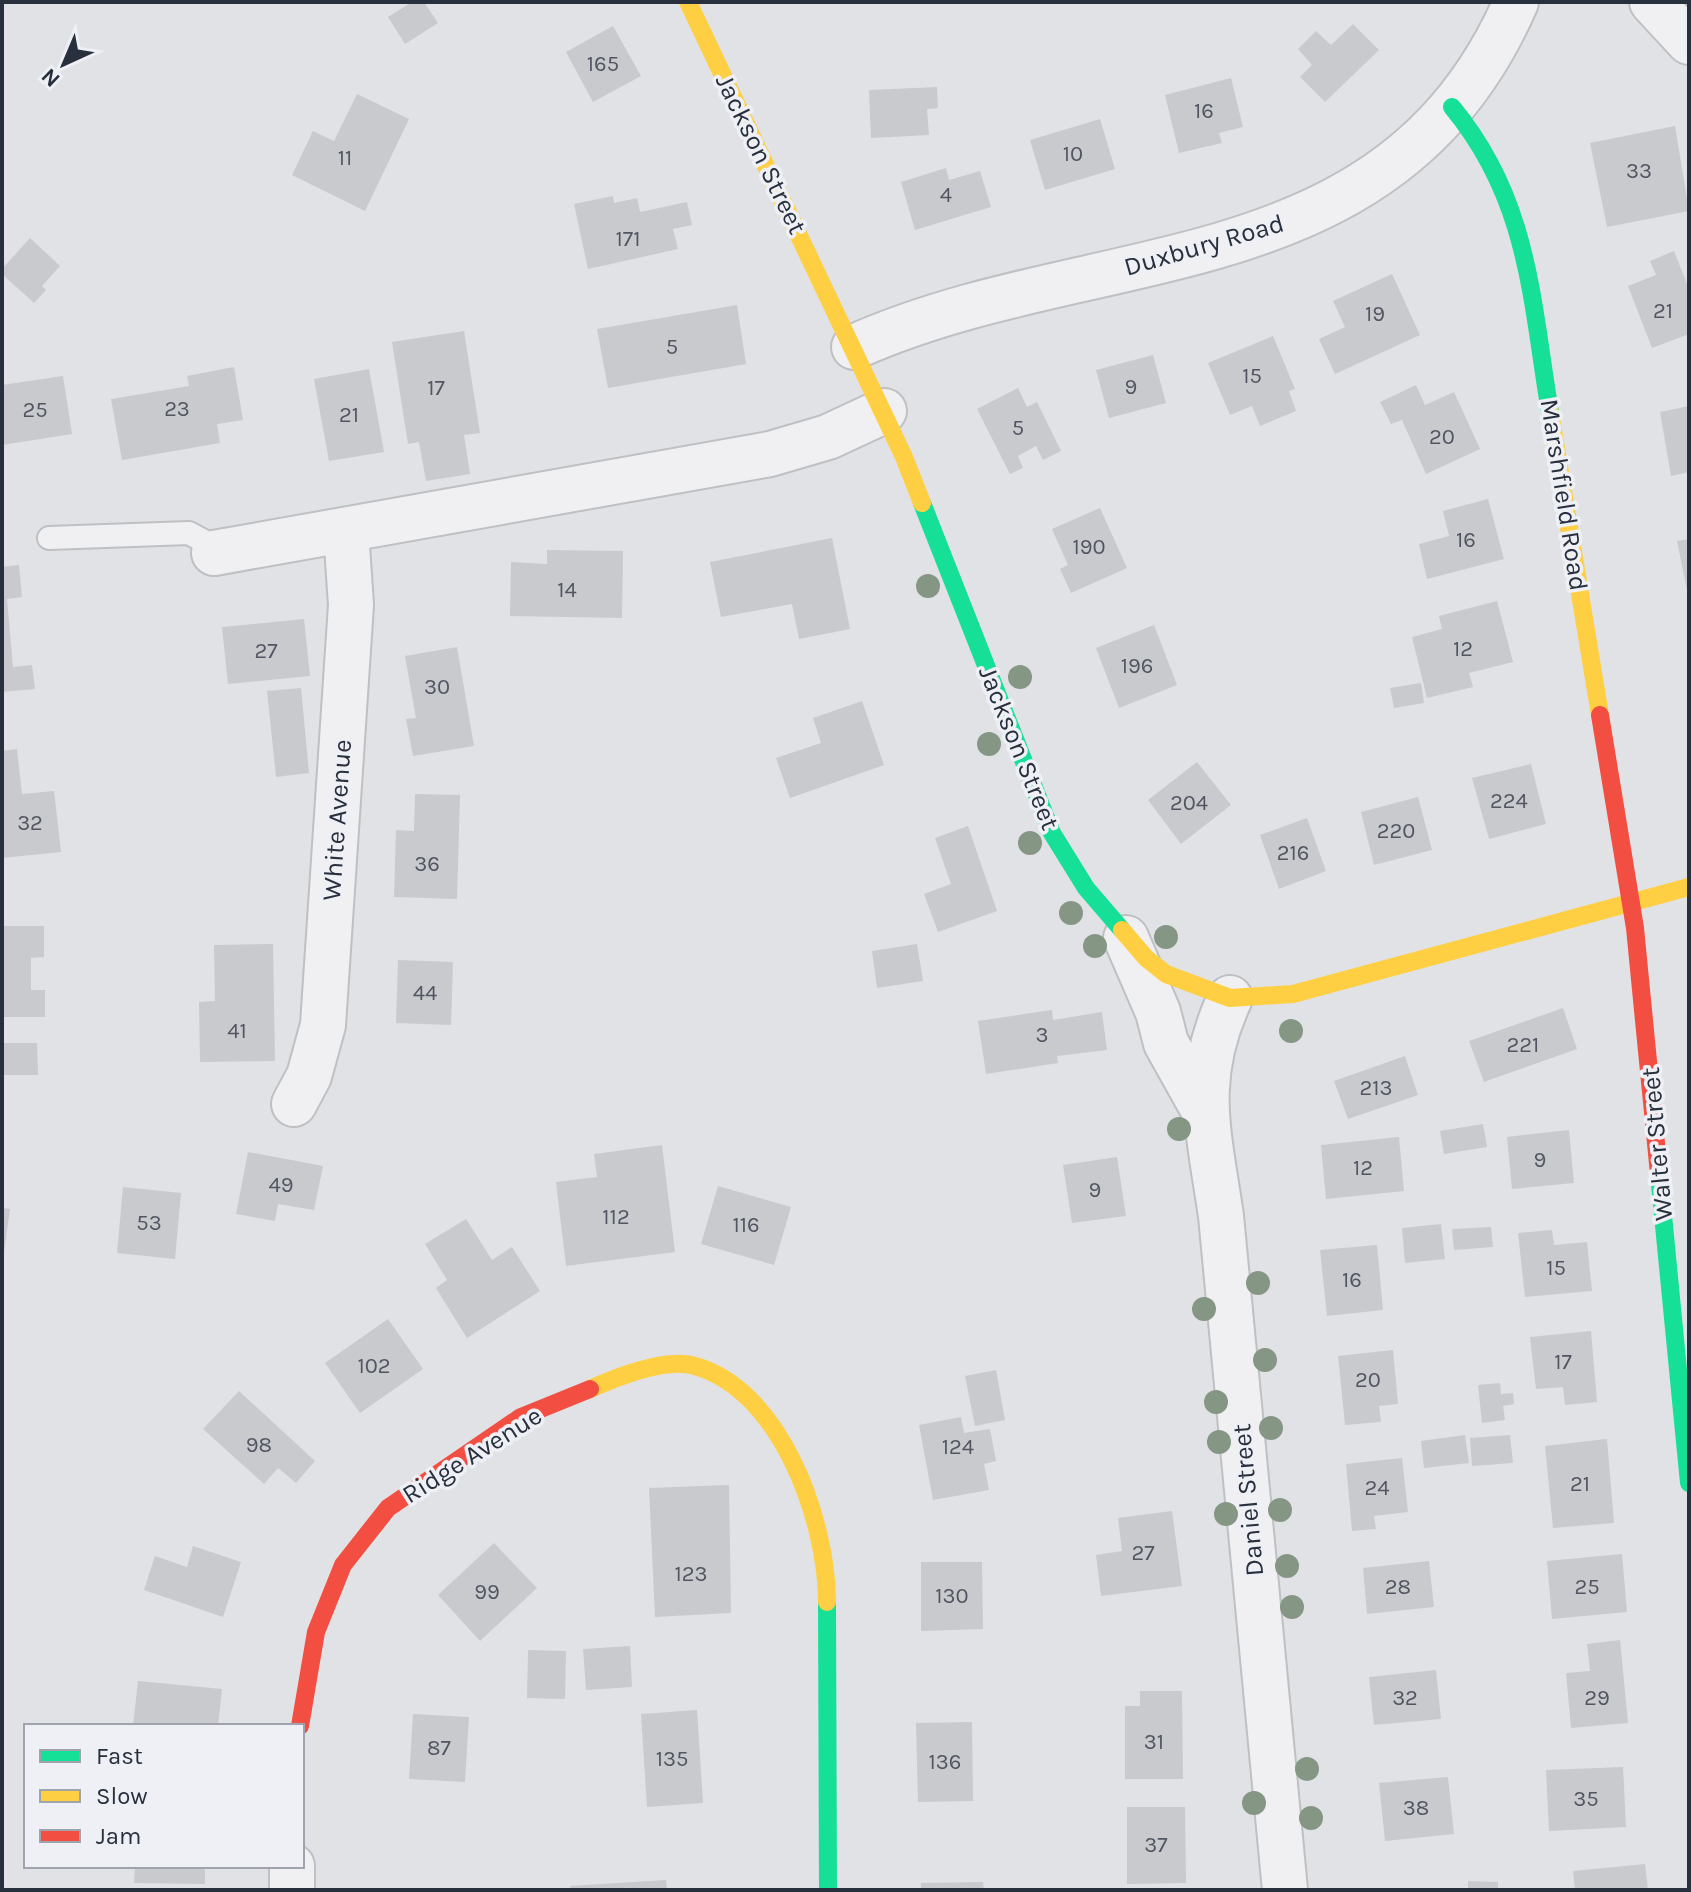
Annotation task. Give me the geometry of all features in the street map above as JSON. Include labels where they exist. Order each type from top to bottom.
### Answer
[{"type":"street","name":"Jackson Street","points":[[688,2],[854,347],[923,500],[1039,806],[1067,861],[1126,938],[1166,974],[1230,998],[1293,994],[1333,986],[1689,887]]},
{"type":"street","name":"Duxbury Road","points":[[854,347],[941,312],[1190,254],[1284,224],[1365,184],[1397,162],[1452,107],[1497,40],[1516,2]]},
{"type":"street","points":[[1652,2],[1689,42]]},
{"type":"street","name":"Marshfield Road","points":[[1452,107],[1484,146],[1499,171],[1521,234],[1631,901]]},
{"type":"street","points":[[214,553],[770,454],[828,437],[884,411]]},
{"type":"street","name":"White Avenue","points":[[294,1104],[309,1076],[323,1025],[351,605],[346,531]]},
{"type":"street","name":"Walter Street","points":[[1631,901],[1642,981],[1689,1483]]},
{"type":"street","name":"Daniel Street","points":[[1126,938],[1158,1012],[1166,1043],[1204,1111]]},
{"type":"street","name":"Daniel Street","points":[[1230,998],[1219,1022],[1206,1077],[1204,1111],[1221,1216],[1285,1890]]},
{"type":"street","name":"Ridge Avenue","points":[[300,1724],[316,1632],[343,1565],[388,1508],[521,1417],[637,1369],[694,1365],[747,1393],[781,1437],[811,1510],[827,1589],[828,1890]]},
{"type":"street","points":[[292,1868],[292,1890]]},
{"type":"lane","points":[[49,538],[189,533],[209,544],[214,553]]},
{"type":"building","points":[[412,2],[424,2],[438,23],[405,44],[388,17]]},
{"type":"building","points":[[1353,24],[1379,50],[1325,102],[1300,77],[1312,65],[1298,49],[1316,31],[1331,45]]},
{"type":"building","points":[[613,26],[641,76],[593,102],[566,52]]},
{"type":"building","points":[[1231,78],[1243,127],[1219,133],[1222,143],[1179,153],[1165,95]]},
{"type":"building","points":[[937,87],[938,108],[927,109],[929,135],[871,138],[869,90]]},
{"type":"building","points":[[357,94],[409,119],[365,211],[292,175],[313,131],[334,141]]},
{"type":"building","points":[[1100,119],[1115,169],[1045,190],[1030,140]]},
{"type":"building","points":[[1675,126],[1689,211],[1607,227],[1590,143]]},
{"type":"building","points":[[946,168],[949,180],[980,171],[991,207],[915,230],[901,182]]},
{"type":"building","points":[[613,196],[614,203],[637,198],[640,212],[687,202],[692,225],[673,229],[678,249],[588,269],[574,204]]},
{"type":"building","points":[[30,238],[60,266],[42,286],[46,290],[34,303],[2,274],[2,269]]},
{"type":"building","points":[[1674,251],[1689,289],[1689,334],[1652,348],[1628,286],[1656,275],[1650,261]]},
{"type":"building","points":[[1392,274],[1420,335],[1335,374],[1319,339],[1345,327],[1333,301]]},
{"type":"building","points":[[737,305],[746,364],[608,388],[597,329]]},
{"type":"building","points":[[464,331],[480,433],[464,435],[470,474],[426,481],[419,442],[408,444],[392,342]]},
{"type":"building","points":[[1273,336],[1295,389],[1289,391],[1296,411],[1260,426],[1252,406],[1230,415],[1208,363]]},
{"type":"building","points":[[1153,355],[1166,403],[1109,418],[1096,370]]},
{"type":"building","points":[[234,367],[243,420],[217,424],[220,443],[122,460],[111,399],[189,386],[187,376]]},
{"type":"building","points":[[369,369],[384,452],[329,461],[314,379]]},
{"type":"building","points":[[63,376],[72,434],[2,445],[2,385]]},
{"type":"building","points":[[1416,385],[1425,405],[1454,392],[1480,449],[1426,474],[1402,420],[1391,424],[1380,402]]},
{"type":"building","points":[[1018,388],[1027,407],[1037,402],[1061,451],[1043,460],[1036,446],[1018,456],[1023,468],[1010,474],[977,409]]},
{"type":"building","points":[[1689,406],[1689,472],[1671,476],[1660,412]]},
{"type":"building","points":[[1488,499],[1504,559],[1427,579],[1419,544],[1449,536],[1443,511]]},
{"type":"building","points":[[1100,508],[1127,568],[1071,593],[1060,569],[1068,565],[1052,529]]},
{"type":"building","points":[[832,538],[850,629],[799,639],[792,604],[721,617],[710,562]]},
{"type":"building","points":[[1689,539],[1689,595],[1688,595],[1677,541]]},
{"type":"building","points":[[547,550],[623,551],[622,618],[510,616],[511,562],[547,564]]},
{"type":"building","points":[[19,565],[22,597],[7,599],[13,667],[32,665],[35,689],[2,692],[2,567]]},
{"type":"building","points":[[1497,601],[1513,662],[1469,673],[1473,687],[1427,698],[1412,637],[1442,629],[1439,616]]},
{"type":"building","points":[[304,619],[310,676],[228,684],[222,627]]},
{"type":"building","points":[[1154,625],[1177,685],[1119,708],[1096,648]]},
{"type":"building","points":[[457,647],[474,746],[413,756],[406,719],[416,718],[405,656]]},
{"type":"building","points":[[1421,683],[1424,703],[1394,708],[1390,688]]},
{"type":"building","points":[[301,688],[309,773],[276,777],[267,691]]},
{"type":"building","points":[[862,701],[884,765],[790,798],[776,758],[821,743],[813,718]]},
{"type":"building","points":[[17,749],[22,794],[54,791],[61,852],[2,858],[2,751]]},
{"type":"building","points":[[1197,762],[1231,805],[1181,844],[1148,800]]},
{"type":"building","points":[[1531,764],[1546,824],[1489,839],[1472,778]]},
{"type":"building","points":[[415,794],[460,795],[457,899],[394,897],[396,830],[414,831]]},
{"type":"building","points":[[1418,797],[1432,850],[1374,865],[1361,812]]},
{"type":"building","points":[[1307,818],[1326,871],[1279,889],[1260,835]]},
{"type":"building","points":[[968,826],[997,911],[938,932],[924,894],[951,884],[935,838]]},
{"type":"building","points":[[2,926],[44,926],[44,957],[31,958],[31,990],[45,990],[45,1017],[2,1017]]},
{"type":"building","points":[[273,944],[275,1061],[200,1062],[199,1002],[215,1001],[214,945]]},
{"type":"building","points":[[917,944],[923,981],[877,988],[872,951]]},
{"type":"building","points":[[398,960],[453,962],[451,1025],[396,1023]]},
{"type":"building","points":[[1563,1008],[1577,1049],[1484,1082],[1469,1041]]},
{"type":"building","points":[[1052,1010],[1053,1020],[1102,1012],[1107,1050],[1057,1056],[1058,1063],[986,1074],[978,1021]]},
{"type":"building","points":[[2,1043],[37,1043],[38,1075],[2,1075]]},
{"type":"building","points":[[1405,1056],[1418,1095],[1348,1119],[1334,1081]]},
{"type":"building","points":[[1483,1124],[1487,1147],[1444,1154],[1440,1131]]},
{"type":"building","points":[[1569,1130],[1574,1183],[1512,1189],[1507,1137]]},
{"type":"building","points":[[1399,1137],[1404,1191],[1326,1199],[1321,1145]]},
{"type":"building","points":[[662,1145],[675,1252],[566,1266],[556,1182],[597,1177],[594,1154]]},
{"type":"building","points":[[248,1152],[323,1166],[314,1210],[278,1204],[275,1221],[236,1214]]},
{"type":"building","points":[[1117,1157],[1126,1216],[1072,1223],[1063,1165]]},
{"type":"building","points":[[718,1186],[791,1207],[774,1265],[701,1244]]},
{"type":"building","points":[[123,1187],[181,1193],[175,1259],[117,1253]]},
{"type":"building","points":[[2,1208],[10,1209],[4,1252],[2,1252]]},
{"type":"building","points":[[466,1219],[492,1260],[512,1247],[540,1291],[467,1338],[436,1288],[447,1280],[425,1244]]},
{"type":"building","points":[[1441,1224],[1445,1259],[1405,1263],[1402,1228]]},
{"type":"building","points":[[1491,1227],[1493,1247],[1454,1250],[1452,1229]]},
{"type":"building","points":[[1552,1230],[1554,1245],[1587,1242],[1592,1291],[1525,1297],[1518,1233]]},
{"type":"building","points":[[1377,1245],[1383,1310],[1327,1316],[1320,1250]]},
{"type":"building","points":[[388,1319],[423,1369],[360,1413],[325,1363]]},
{"type":"building","points":[[1591,1331],[1597,1402],[1565,1405],[1563,1387],[1536,1389],[1530,1337]]},
{"type":"building","points":[[1393,1350],[1398,1404],[1379,1406],[1381,1422],[1345,1425],[1338,1356]]},
{"type":"building","points":[[996,1370],[1005,1420],[975,1426],[965,1376]]},
{"type":"building","points":[[1500,1383],[1501,1394],[1513,1393],[1514,1404],[1503,1406],[1505,1420],[1482,1423],[1478,1385]]},
{"type":"building","points":[[239,1391],[315,1461],[296,1483],[278,1468],[264,1484],[203,1429]]},
{"type":"building","points":[[961,1417],[964,1433],[990,1429],[996,1461],[984,1464],[989,1490],[933,1500],[919,1425]]},
{"type":"building","points":[[1465,1435],[1469,1463],[1424,1468],[1421,1441]]},
{"type":"building","points":[[1510,1435],[1513,1463],[1472,1466],[1470,1438]]},
{"type":"building","points":[[1607,1439],[1614,1523],[1553,1528],[1545,1446]]},
{"type":"building","points":[[1402,1458],[1408,1512],[1374,1516],[1376,1529],[1352,1531],[1346,1464]]},
{"type":"building","points":[[729,1485],[731,1613],[655,1617],[649,1488]]},
{"type":"building","points":[[1172,1511],[1182,1586],[1101,1596],[1096,1555],[1122,1551],[1118,1518]]},
{"type":"building","points":[[494,1543],[537,1588],[480,1641],[438,1595]]},
{"type":"building","points":[[193,1546],[241,1562],[223,1617],[144,1590],[155,1556],[187,1567]]},
{"type":"building","points":[[1622,1554],[1627,1612],[1552,1619],[1547,1561]]},
{"type":"building","points":[[1429,1561],[1434,1607],[1367,1614],[1363,1568]]},
{"type":"building","points":[[921,1562],[982,1562],[983,1629],[921,1631]]},
{"type":"building","points":[[1620,1640],[1628,1723],[1571,1728],[1566,1673],[1590,1671],[1587,1644]]},
{"type":"building","points":[[630,1646],[632,1687],[586,1690],[583,1649]]},
{"type":"building","points":[[528,1650],[566,1651],[565,1699],[527,1698]]},
{"type":"building","points":[[1436,1670],[1441,1719],[1374,1725],[1369,1677]]},
{"type":"building","points":[[138,1681],[222,1689],[218,1724],[133,1724]]},
{"type":"building","points":[[1140,1691],[1182,1691],[1183,1779],[1125,1779],[1125,1706],[1140,1706]]},
{"type":"building","points":[[697,1710],[703,1803],[647,1807],[641,1714]]},
{"type":"building","points":[[413,1714],[469,1717],[465,1782],[409,1779]]},
{"type":"building","points":[[972,1722],[973,1801],[918,1802],[916,1723]]},
{"type":"building","points":[[1623,1767],[1626,1827],[1549,1831],[1546,1770]]},
{"type":"building","points":[[1448,1777],[1454,1834],[1385,1841],[1379,1783]]},
{"type":"building","points":[[1127,1807],[1185,1807],[1186,1883],[1127,1884]]},
{"type":"building","points":[[1645,1864],[1648,1890],[1575,1890],[1573,1871]]},
{"type":"building","points":[[135,1868],[205,1868],[205,1884],[134,1883]]},
{"type":"building","points":[[666,1880],[667,1890],[571,1890],[570,1886]]},
{"type":"building","points":[[1468,1881],[1498,1882],[1498,1890],[1468,1890]]},
{"type":"building","points":[[983,1882],[984,1890],[921,1890],[921,1883]]},
{"type":"traffic: fast","points":[[1452,107],[1478,142],[1512,214],[1531,290],[1550,412]]},
{"type":"traffic: fast","points":[[922,503],[1052,833],[1086,888],[1122,930]]},
{"type":"traffic: fast","points":[[1659,1174],[1689,1483]]},
{"type":"traffic: fast","points":[[827,1602],[828,1890]]},
{"type":"traffic: slow","points":[[688,2],[904,457],[922,503]]},
{"type":"traffic: slow","points":[[1550,412],[1600,715]]},
{"type":"traffic: slow","points":[[1122,930],[1146,958],[1166,974],[1230,998],[1293,994],[1689,887]]},
{"type":"traffic: slow","points":[[590,1389],[656,1366],[683,1364],[695,1366],[725,1380],[752,1402],[775,1430],[808,1498],[825,1570],[827,1602]]},
{"type":"traffic: jam","points":[[1600,715],[1635,928],[1659,1174]]},
{"type":"traffic: jam","points":[[300,1724],[316,1632],[343,1565],[388,1508],[521,1417],[590,1389]]}]
